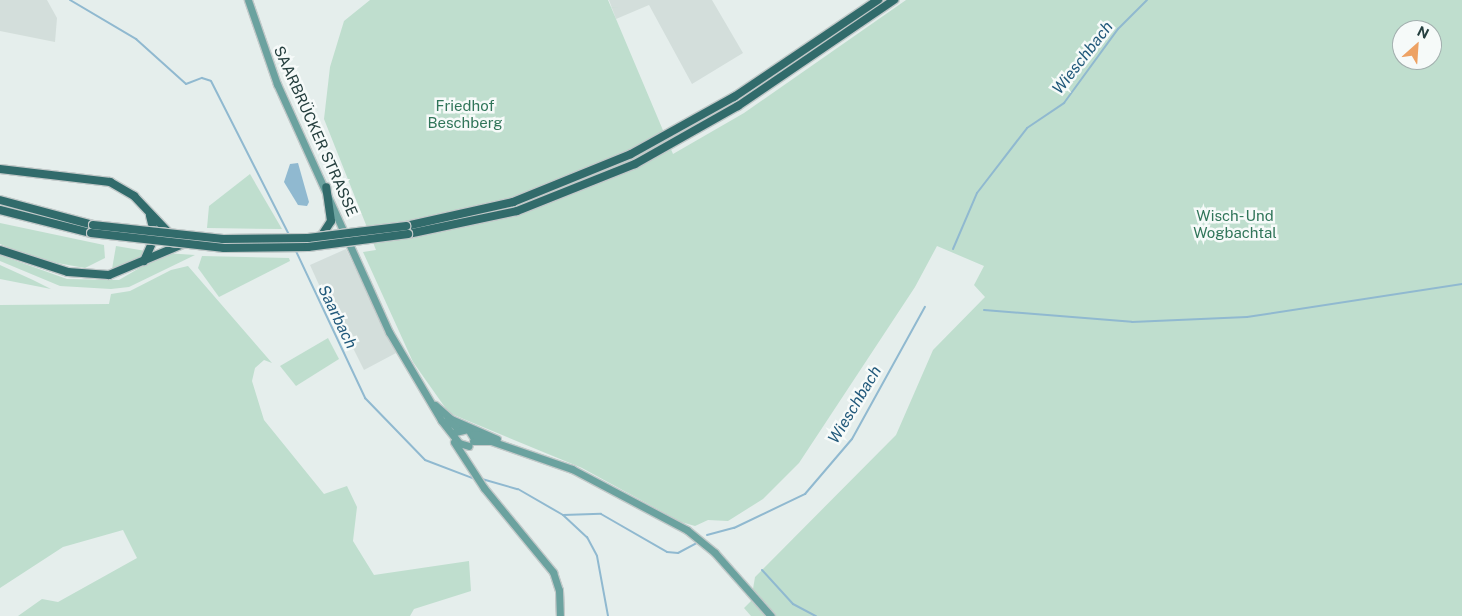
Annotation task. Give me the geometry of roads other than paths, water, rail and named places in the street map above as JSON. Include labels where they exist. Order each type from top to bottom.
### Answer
[{"type":"highway","points":[[0,200],[92,225],[223,239],[308,238],[407,230],[513,202],[631,154],[734,97],[878,0]]},
{"type":"highway","points":[[0,210],[91,233],[224,248],[308,247],[517,211],[635,164],[738,106],[894,0]]},
{"type":"highway","points":[[0,169],[100,179],[122,188],[170,234],[190,241],[308,242],[349,239]]},
{"type":"highway","points":[[321,241],[331,221],[326,187]]},
{"type":"highway","points":[[141,264],[155,236],[145,208]]},
{"type":"highway","points":[[321,241],[349,239]]},
{"type":"highway","points":[[0,250],[50,268],[93,275],[122,272],[141,264],[169,248],[190,241]]},
{"type":"main road","name":"SAARBRÜCKER STRASSE","points":[[248,0],[277,84],[398,346],[427,396]]},
{"type":"main road","points":[[427,396],[456,432],[471,470],[553,572],[559,590],[560,616]]},
{"type":"main road","points":[[427,396],[456,432],[471,440],[518,449]]},
{"type":"main road","points":[[435,405],[451,419],[518,449],[584,474],[687,530],[715,553],[771,616]]},
{"type":"main road","points":[[456,432],[471,440],[497,439]]},
{"type":"main road","points":[[471,440],[471,470]]},
{"type":"water","points":[[298,163],[309,202],[307,206],[298,205],[284,182],[290,164]]},
{"type":"waterway","name":"Saarbach","points":[[70,0],[136,39],[186,84],[202,78],[211,81],[289,235]]},
{"type":"waterway","name":"Wieschbach","points":[[953,249],[977,193],[1027,128],[1064,103],[1118,29],[1147,0]]},
{"type":"waterway","name":"Saarbach","points":[[295,249],[365,398],[425,460],[475,479]]},
{"type":"waterway","points":[[984,310],[1132,322],[1247,317],[1462,284]]},
{"type":"waterway","name":"Wieschbach","points":[[707,535],[734,528],[805,494],[852,439],[925,307]]},
{"type":"waterway","name":"Saarbach","points":[[482,479],[518,489],[563,515],[587,537],[597,556],[608,616]]},
{"type":"waterway","name":"Wieschbach","points":[[563,515],[601,514],[667,552],[678,553],[697,543]]},
{"type":"waterway","points":[[762,570],[793,604],[816,616]]},
{"type":"park label","name":"Friedhof Beschberg","points":[[465,114]]},
{"type":"park label","name":"Wisch- Und Wogbachtal","points":[[1235,224]]}]
